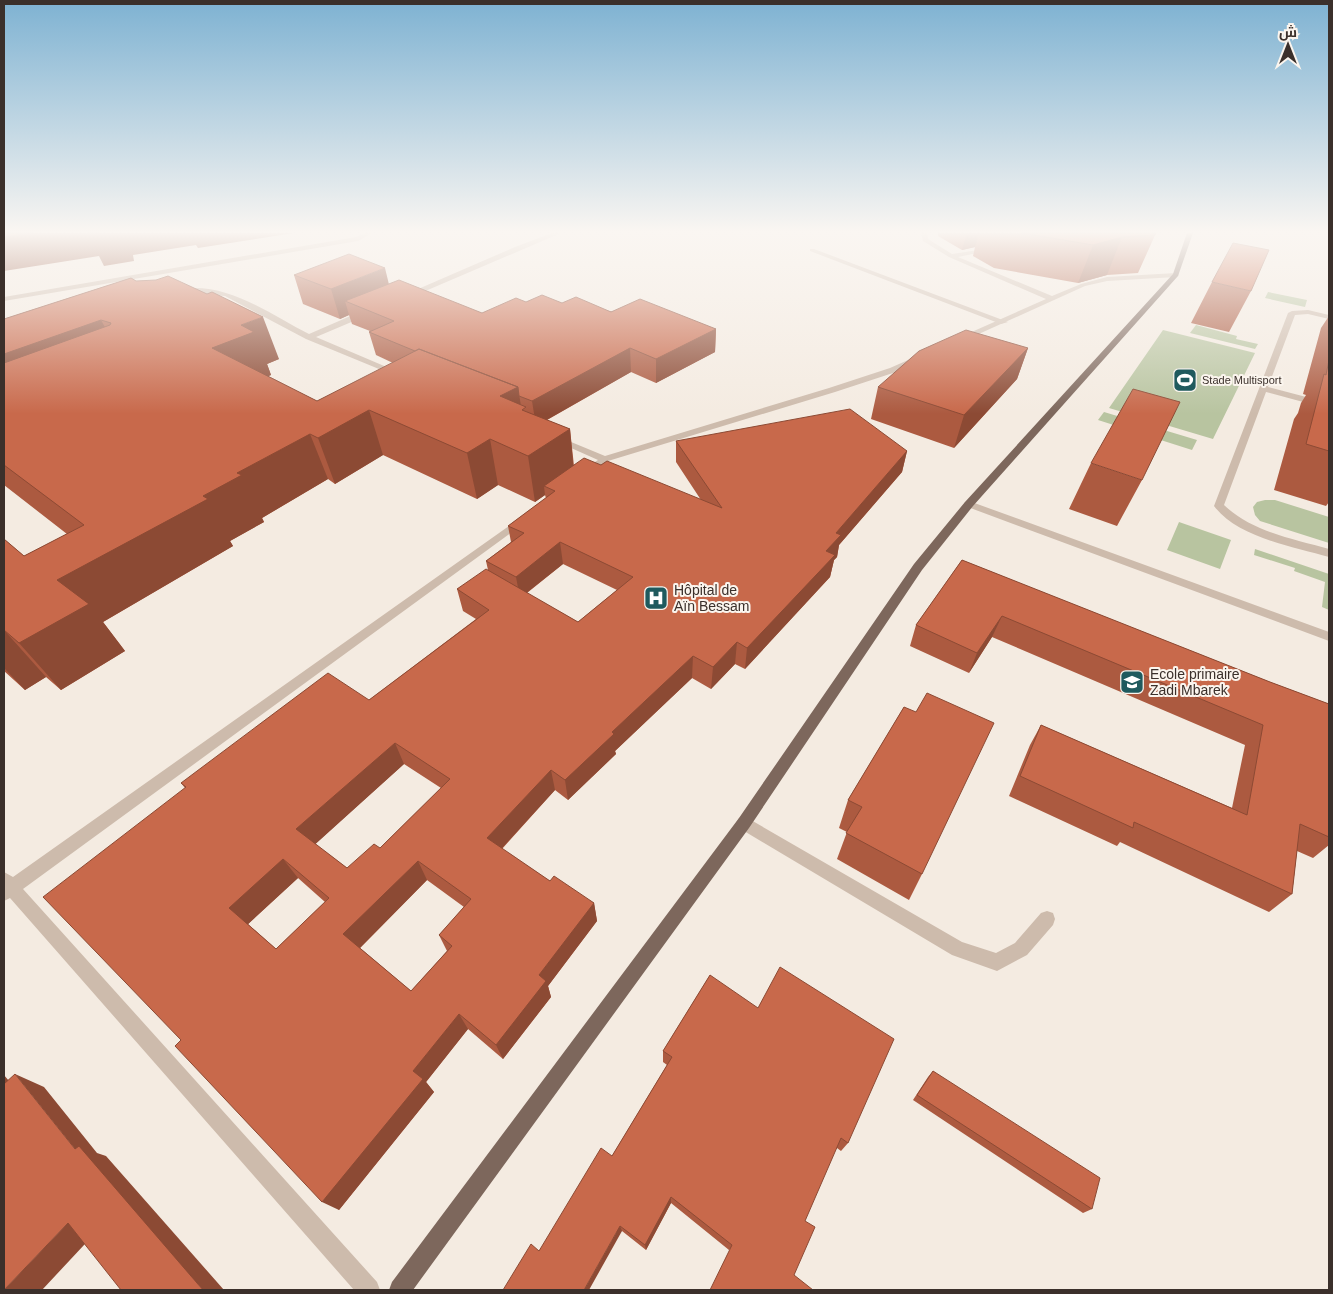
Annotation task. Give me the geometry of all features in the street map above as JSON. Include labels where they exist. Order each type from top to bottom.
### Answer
[{"type":"main road","points":[[400,1290],[744,823],[918,567],[969,504],[1159,293]]},
{"type":"street","points":[[4,299],[37,293]]},
{"type":"street","points":[[222,293],[227,294],[309,337],[411,379]]},
{"type":"street","points":[[400,298],[411,293]]},
{"type":"street","points":[[928,293],[1004,322]]},
{"type":"street","points":[[1039,293],[1052,299]]},
{"type":"street","points":[[953,344],[1064,293]]},
{"type":"street","points":[[309,337],[372,310]]},
{"type":"street","points":[[1329,317],[1308,312],[1292,313],[1219,506],[1226,515],[1241,525],[1329,553]]},
{"type":"street","points":[[573,482],[605,459],[832,390],[893,370],[927,355]]},
{"type":"street","points":[[1264,389],[1329,406]]},
{"type":"street","points":[[550,436],[605,459]]},
{"type":"street","points":[[969,504],[1329,637]]},
{"type":"street","points":[[369,1290],[6,887],[533,511]]},
{"type":"street","points":[[744,823],[958,949],[997,962],[1022,949],[1047,919]]},
{"type":"green space","points":[[1267,293],[1275,293],[1307,300],[1305,307],[1265,298]]},
{"type":"green space","points":[[1196,325],[1237,336],[1236,339],[1258,344],[1255,349],[1190,333]]},
{"type":"green space","name":"Stade Multisport","points":[[1163,330],[1255,353],[1213,439],[1109,408]]},
{"type":"green space","points":[[1104,412],[1197,440],[1192,450],[1098,420]]},
{"type":"green space","points":[[1275,500],[1329,517],[1329,543],[1260,521],[1255,515],[1253,507],[1257,502]]},
{"type":"green space","points":[[1179,522],[1231,540],[1220,569],[1167,550]]},
{"type":"green space","points":[[1255,549],[1329,574],[1329,610],[1322,607],[1325,582],[1294,571],[1295,568],[1254,555]]},
{"type":"building","points":[[83,293],[215,293],[263,317],[241,325],[254,332],[212,348],[317,401],[419,349],[518,387],[500,396],[526,407],[522,410],[570,429],[528,456],[490,439],[467,453],[369,410],[318,438],[310,434],[237,473],[242,475],[203,496],[208,499],[57,580],[89,604],[19,643],[4,630],[4,539],[24,556],[84,525],[4,465],[4,363],[110,325],[111,323],[101,320],[4,354],[4,319]]},
{"type":"building","points":[[365,293],[433,293],[482,313],[516,298],[526,302],[542,295],[562,303],[576,297],[611,312],[640,299],[716,329],[656,359],[630,348],[532,401],[519,396],[518,387],[419,349],[415,351],[369,332],[394,321],[345,301]]},
{"type":"building","points":[[966,330],[1028,348],[964,415],[878,387],[919,351]]},
{"type":"building","points":[[1329,360],[1329,451],[1306,444]]},
{"type":"building","points":[[1133,389],[1180,402],[1142,480],[1091,463]]},
{"type":"building","points":[[850,409],[907,451],[836,533],[841,535],[826,551],[835,555],[747,648],[737,642],[713,667],[693,656],[612,732],[614,734],[565,780],[551,770],[487,838],[550,881],[554,876],[594,903],[539,975],[546,981],[496,1045],[459,1014],[413,1071],[423,1079],[322,1202],[175,1046],[181,1040],[43,897],[186,787],[181,783],[328,673],[369,700],[489,610],[457,589],[486,569],[578,622],[633,577],[560,542],[516,577],[486,561],[524,533],[508,526],[555,491],[544,486],[584,458],[601,465],[607,461],[722,508],[676,441]],"holes":[[[395,743],[450,779],[380,848],[374,844],[347,868],[296,829]],[[283,859],[329,898],[276,949],[229,908]],[[418,861],[471,899],[439,935],[452,946],[411,991],[343,934]]]},
{"type":"building","points":[[962,560],[1329,704],[1329,837],[1300,824],[1292,894],[1134,822],[1133,828],[1020,776],[1041,725],[1247,815],[1263,725],[1002,616],[977,653],[916,625]]},
{"type":"building","points":[[927,693],[994,723],[922,874],[846,833],[862,807],[848,800],[904,707],[916,712]]},
{"type":"building","points":[[780,967],[894,1039],[848,1143],[841,1138],[805,1221],[815,1227],[794,1275],[813,1290],[710,1290],[732,1245],[671,1197],[645,1245],[620,1226],[584,1290],[503,1290],[531,1244],[539,1251],[601,1148],[612,1156],[672,1057],[663,1051],[710,975],[758,1008]]},
{"type":"building","points":[[933,1071],[1100,1178],[1092,1209],[917,1095]]},
{"type":"building","points":[[15,1074],[75,1149],[79,1146],[203,1290],[121,1290],[68,1223],[4,1290],[4,1084]]},
{"type":"place","name":"Stade Multisport","points":[[1185,380]]},
{"type":"place","name":"Hôpital de Aïn Bessam","points":[[656,598]]},
{"type":"place","name":"Ecole primaire Zadi Mbarek","points":[[1132,682]]}]
